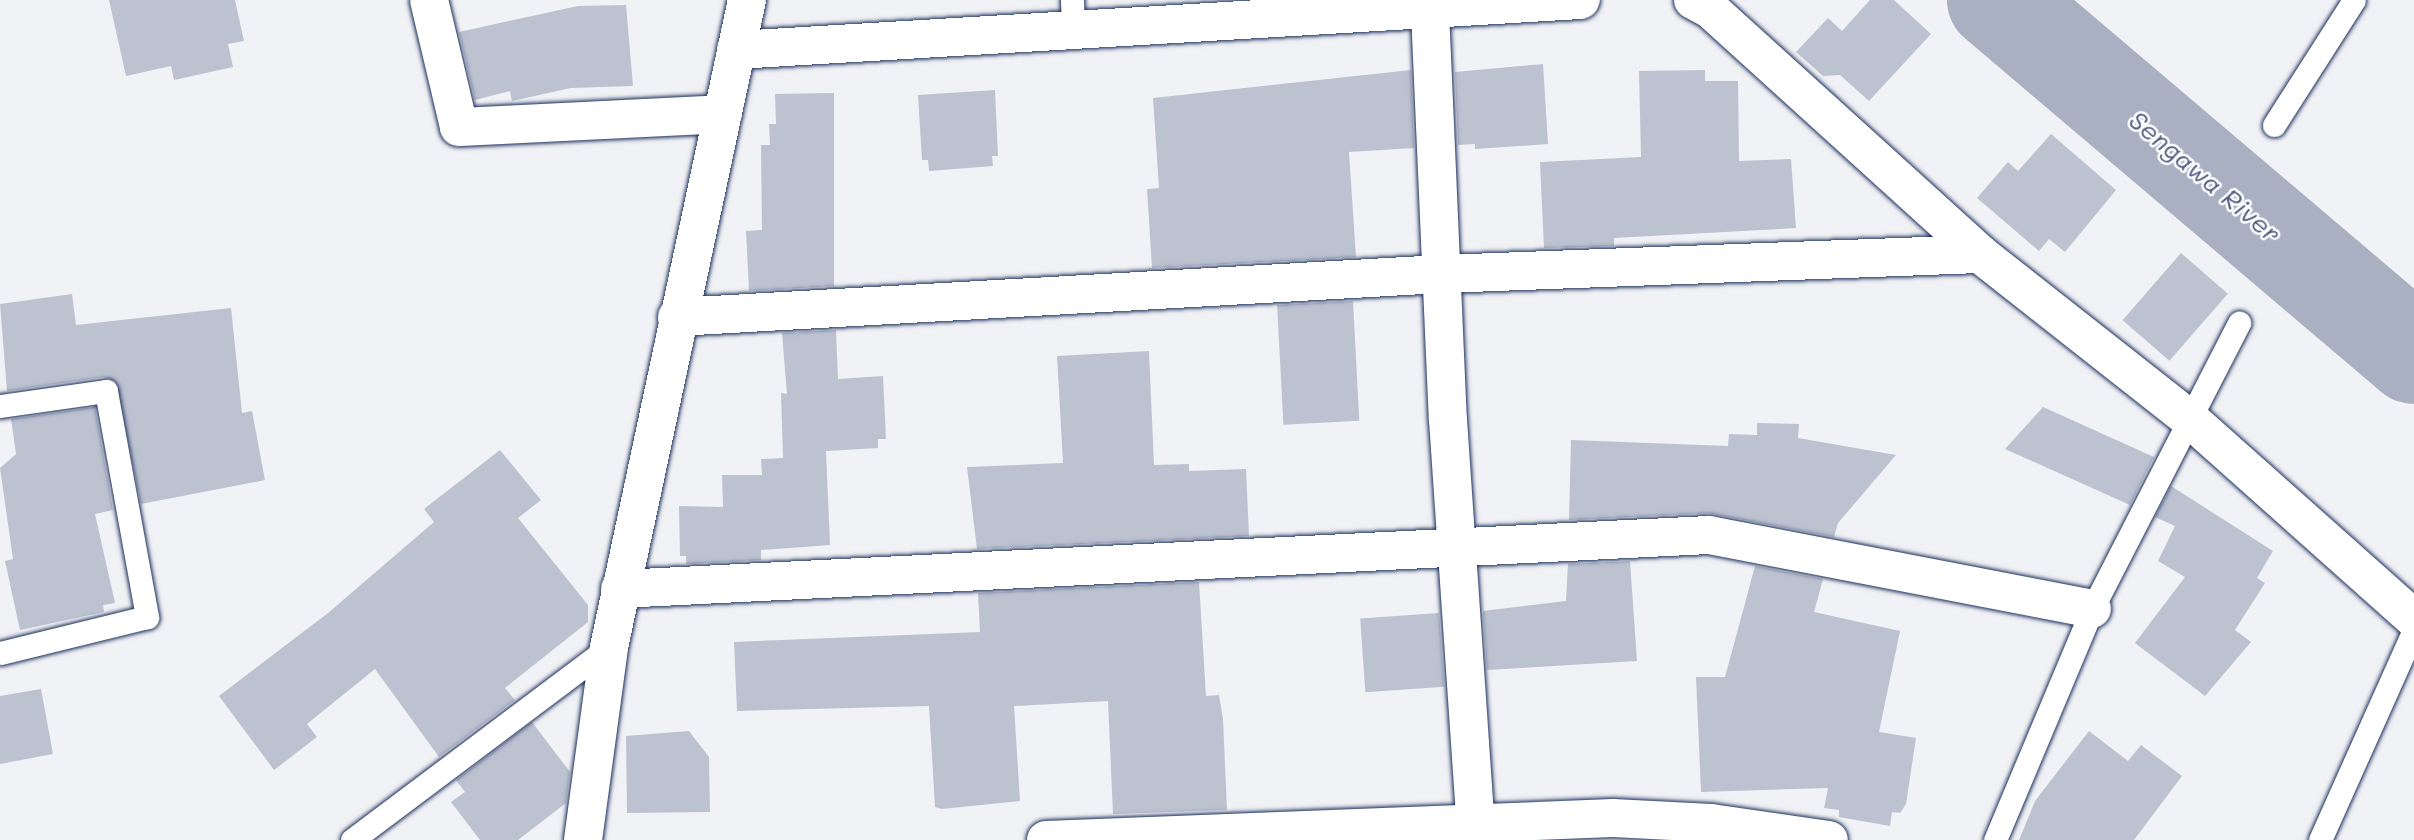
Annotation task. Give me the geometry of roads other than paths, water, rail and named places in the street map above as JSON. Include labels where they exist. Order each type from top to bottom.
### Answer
[{"type":"street","points":[[429,0],[459,127],[723,114]]},
{"type":"street","points":[[583,840],[609,647],[620,589],[747,0]]},
{"type":"street","points":[[736,50],[1073,15],[1430,11],[1581,0]]},
{"type":"street","points":[[1693,0],[1710,9],[1980,254],[2191,420],[2414,619]]},
{"type":"street","points":[[1430,11],[1456,547],[1475,820]]},
{"type":"street","points":[[677,317],[1442,274],[1980,254]]},
{"type":"street","points":[[620,589],[1709,536],[2092,609]]},
{"type":"street","points":[[1046,840],[1222,836],[1475,820],[1618,829],[1711,822],[1829,840]]},
{"type":"lane","points":[[2274,125],[2354,0]]},
{"type":"lane","points":[[1995,840],[2092,609],[2239,323]]},
{"type":"lane","points":[[0,406],[106,391],[148,617],[0,653]]},
{"type":"lane","points":[[2320,840],[2414,630]]},
{"type":"lane","points":[[352,840],[609,647]]},
{"type":"waterway","name":"Sengawa River","points":[[1997,0],[2414,354]]}]
